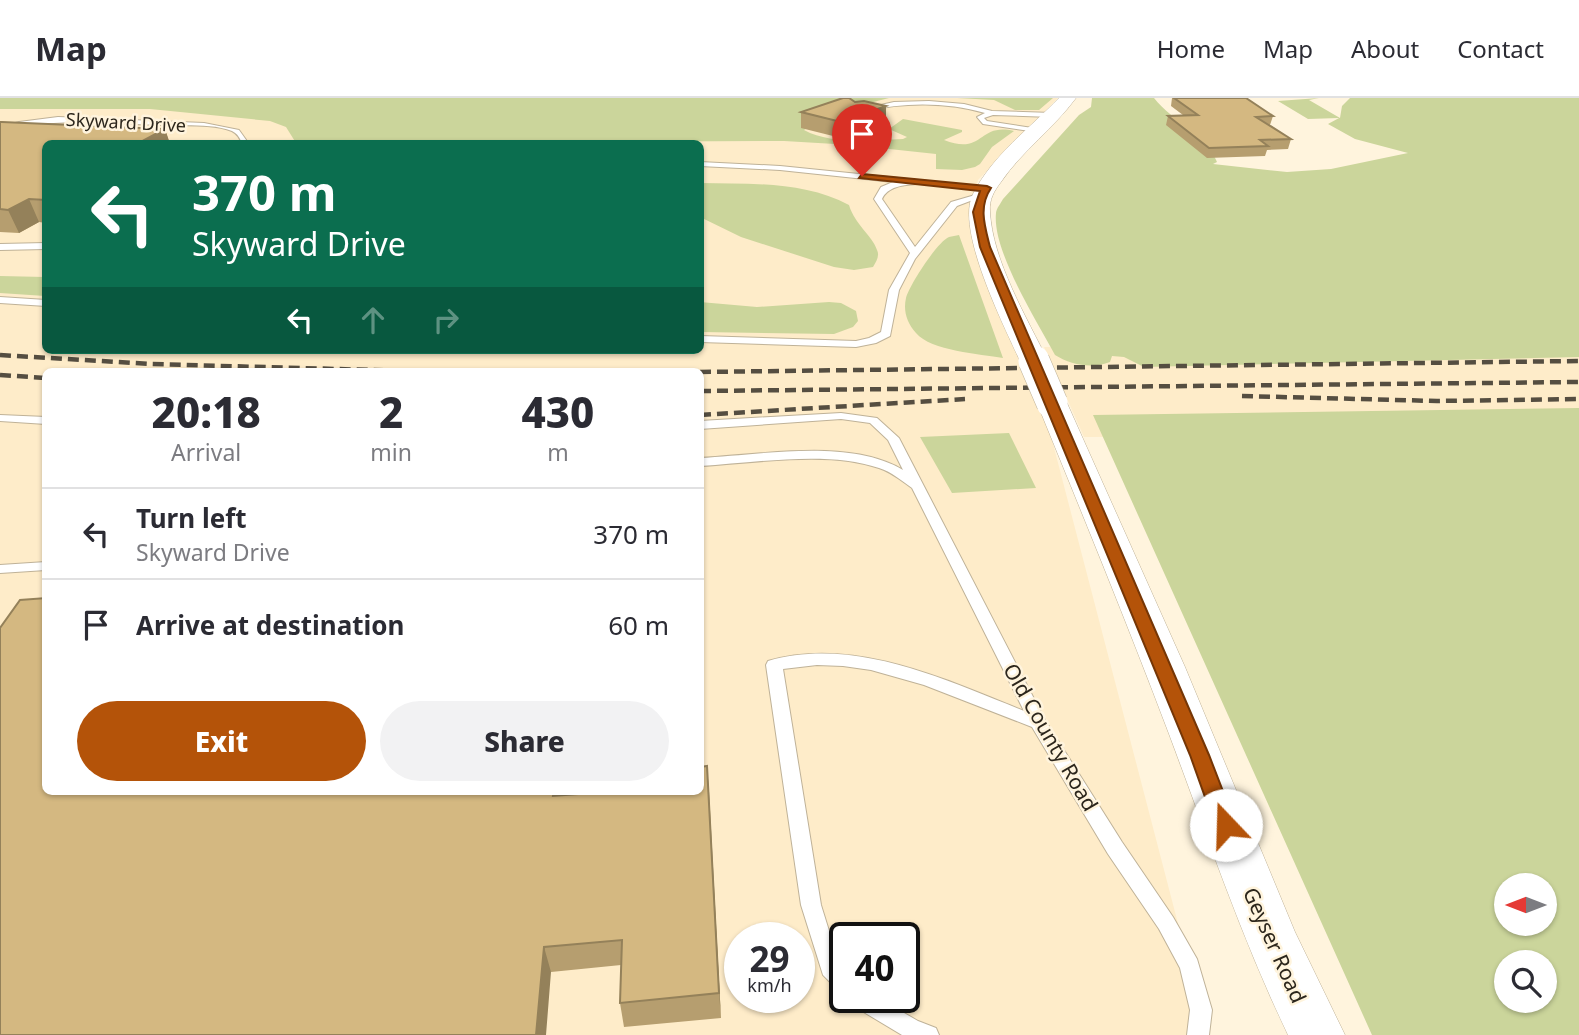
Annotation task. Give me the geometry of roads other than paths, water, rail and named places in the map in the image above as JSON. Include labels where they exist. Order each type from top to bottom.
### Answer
[{"type":"street","points":[[984,192],[1068,98]]},
{"type":"street","name":"Geyser Road","points":[[984,192],[978,212],[985,247],[1199,755],[1252,895],[1317,1035]]},
{"type":"lane","points":[[856,113],[904,102],[969,106],[1045,123]]},
{"type":"lane","points":[[992,113],[980,117],[985,123],[1045,123]]},
{"type":"lane","name":"Skyward Drive","points":[[0,129],[47,119],[171,124],[233,129],[241,133],[244,140]]},
{"type":"lane","points":[[78,130],[100,121]]},
{"type":"lane","points":[[150,134],[171,124]]},
{"type":"lane","points":[[704,164],[917,182],[984,192]]},
{"type":"lane","points":[[915,253],[878,199],[880,192],[889,186],[917,182]]},
{"type":"lane","points":[[704,339],[856,344],[872,341],[886,334],[894,290],[915,253],[954,204],[984,192]]},
{"type":"lane","points":[[0,247],[42,246]]},
{"type":"lane","points":[[0,300],[42,303]]},
{"type":"lane","name":"Old County Road","points":[[704,425],[841,415],[873,420],[893,438],[1038,723],[1115,848],[1166,923],[1190,966],[1200,1010],[1198,1035]]},
{"type":"lane","points":[[0,418],[42,421]]},
{"type":"lane","points":[[704,462],[827,457],[855,459],[885,466],[917,485]]},
{"type":"lane","points":[[0,569],[42,566]]},
{"type":"lane","points":[[829,965],[811,905],[775,665],[818,660],[850,662],[916,677],[1038,723]]},
{"type":"lane","points":[[884,1013],[912,1030],[928,1035]]},
{"type":"railway","points":[[0,355],[151,364],[300,368]]},
{"type":"railway","points":[[704,372],[1579,361]]},
{"type":"railway","points":[[0,375],[42,378]]},
{"type":"railway","points":[[704,391],[1579,382]]},
{"type":"railway","points":[[1242,396],[1437,401],[1579,399]]},
{"type":"railway","points":[[704,415],[965,399]]}]
